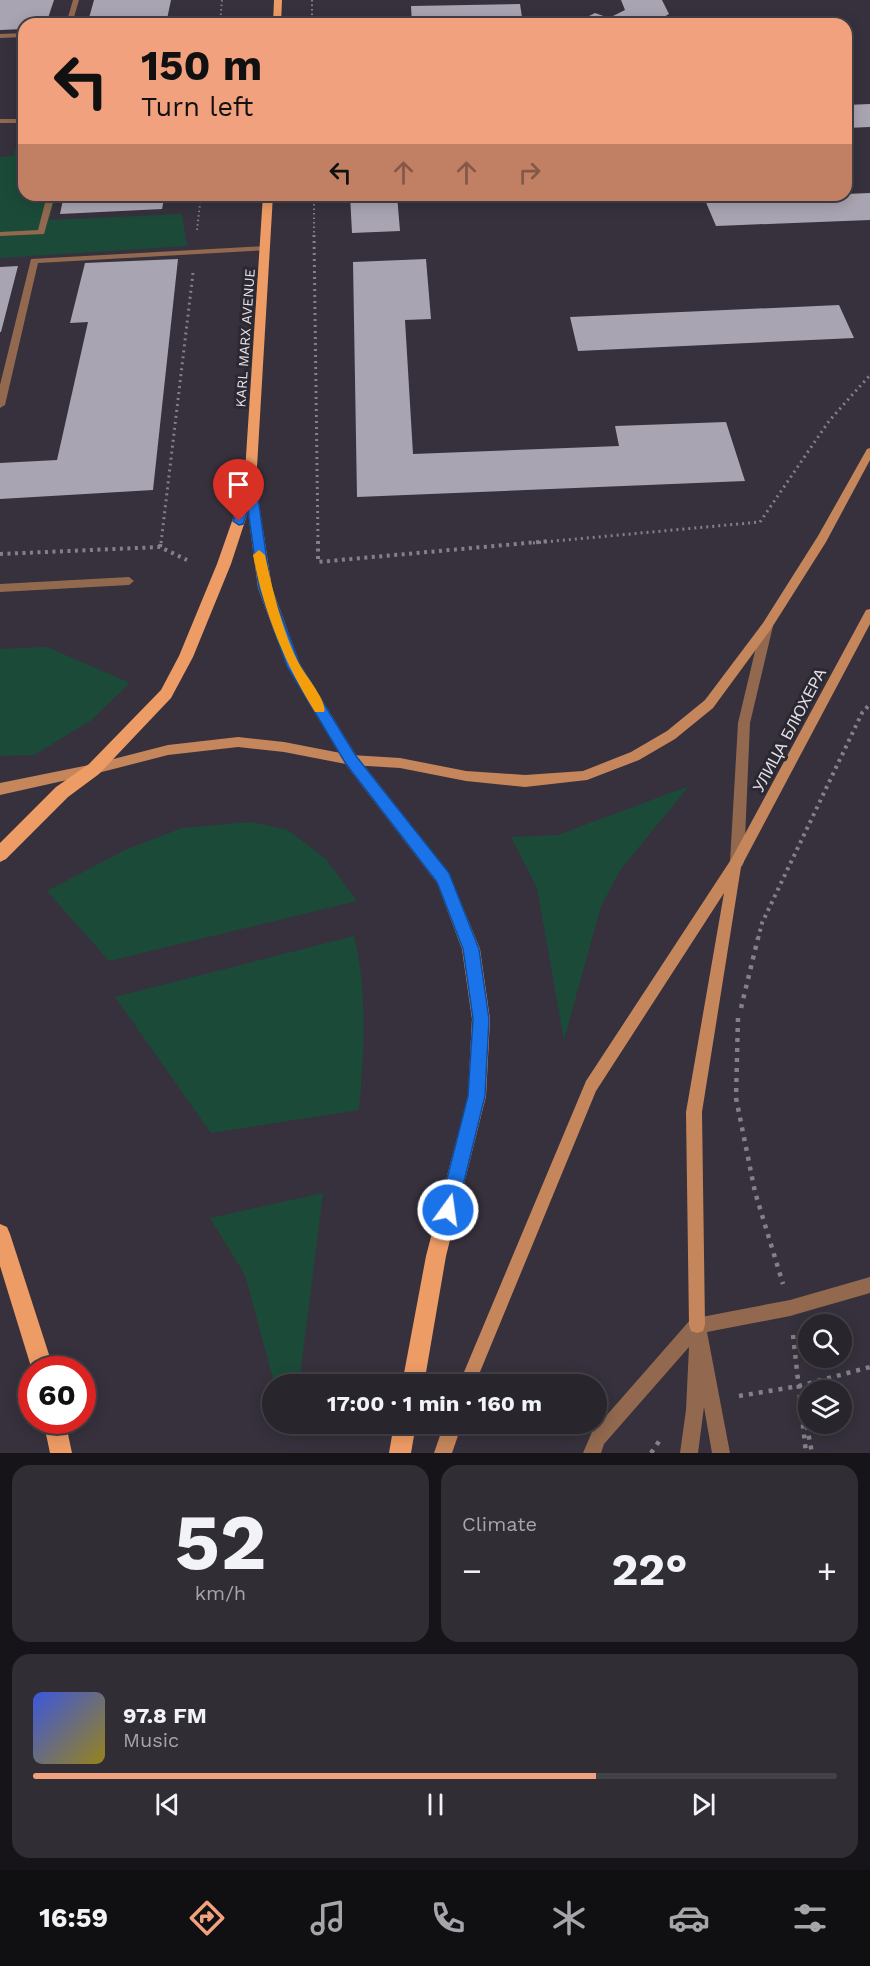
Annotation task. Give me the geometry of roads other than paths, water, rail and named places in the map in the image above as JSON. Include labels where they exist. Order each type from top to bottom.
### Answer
[{"type":"main road","points":[[277,18],[278,0]]},
{"type":"main road","name":"KARL MARX AVENUE","points":[[250,484],[268,201]]},
{"type":"main road","points":[[0,789],[168,750],[238,742],[284,747],[351,760],[400,763],[466,776],[525,781],[583,776],[635,756],[671,735],[709,704],[767,626],[822,539],[870,451]]},
{"type":"main road","points":[[250,484],[260,565],[294,666],[351,760],[443,878],[471,949],[481,1019],[477,1096],[436,1256],[415,1374]]},
{"type":"main road","points":[[0,854],[62,792],[94,769],[166,694],[186,657],[224,564],[250,484]]},
{"type":"main road","name":"УЛИЦА БЛЮХЕРА","points":[[737,862],[870,614]]},
{"type":"main road","points":[[697,1325],[694,1112],[737,862]]},
{"type":"main road","points":[[471,1374],[591,1086],[737,862]]},
{"type":"main road","points":[[0,1234],[39,1356]]},
{"type":"main road","points":[[57,1434],[61,1453]]},
{"type":"main road","points":[[400,1453],[403,1434]]},
{"type":"main road","points":[[443,1453],[450,1434]]},
{"type":"street","points":[[71,18],[76,0]]},
{"type":"street","points":[[0,36],[18,35]]},
{"type":"street","points":[[0,122],[18,121]]},
{"type":"street","points":[[0,234],[41,232],[49,201]]},
{"type":"street","points":[[0,405],[34,261],[266,248]]},
{"type":"street","points":[[0,588],[129,581]]},
{"type":"street","points":[[737,862],[744,723],[767,626]]},
{"type":"street","points":[[592,1453],[598,1438],[697,1325],[790,1308],[870,1285]]},
{"type":"street","points":[[697,1325],[721,1453]]},
{"type":"street","points":[[689,1453],[695,1410],[697,1325]]}]
